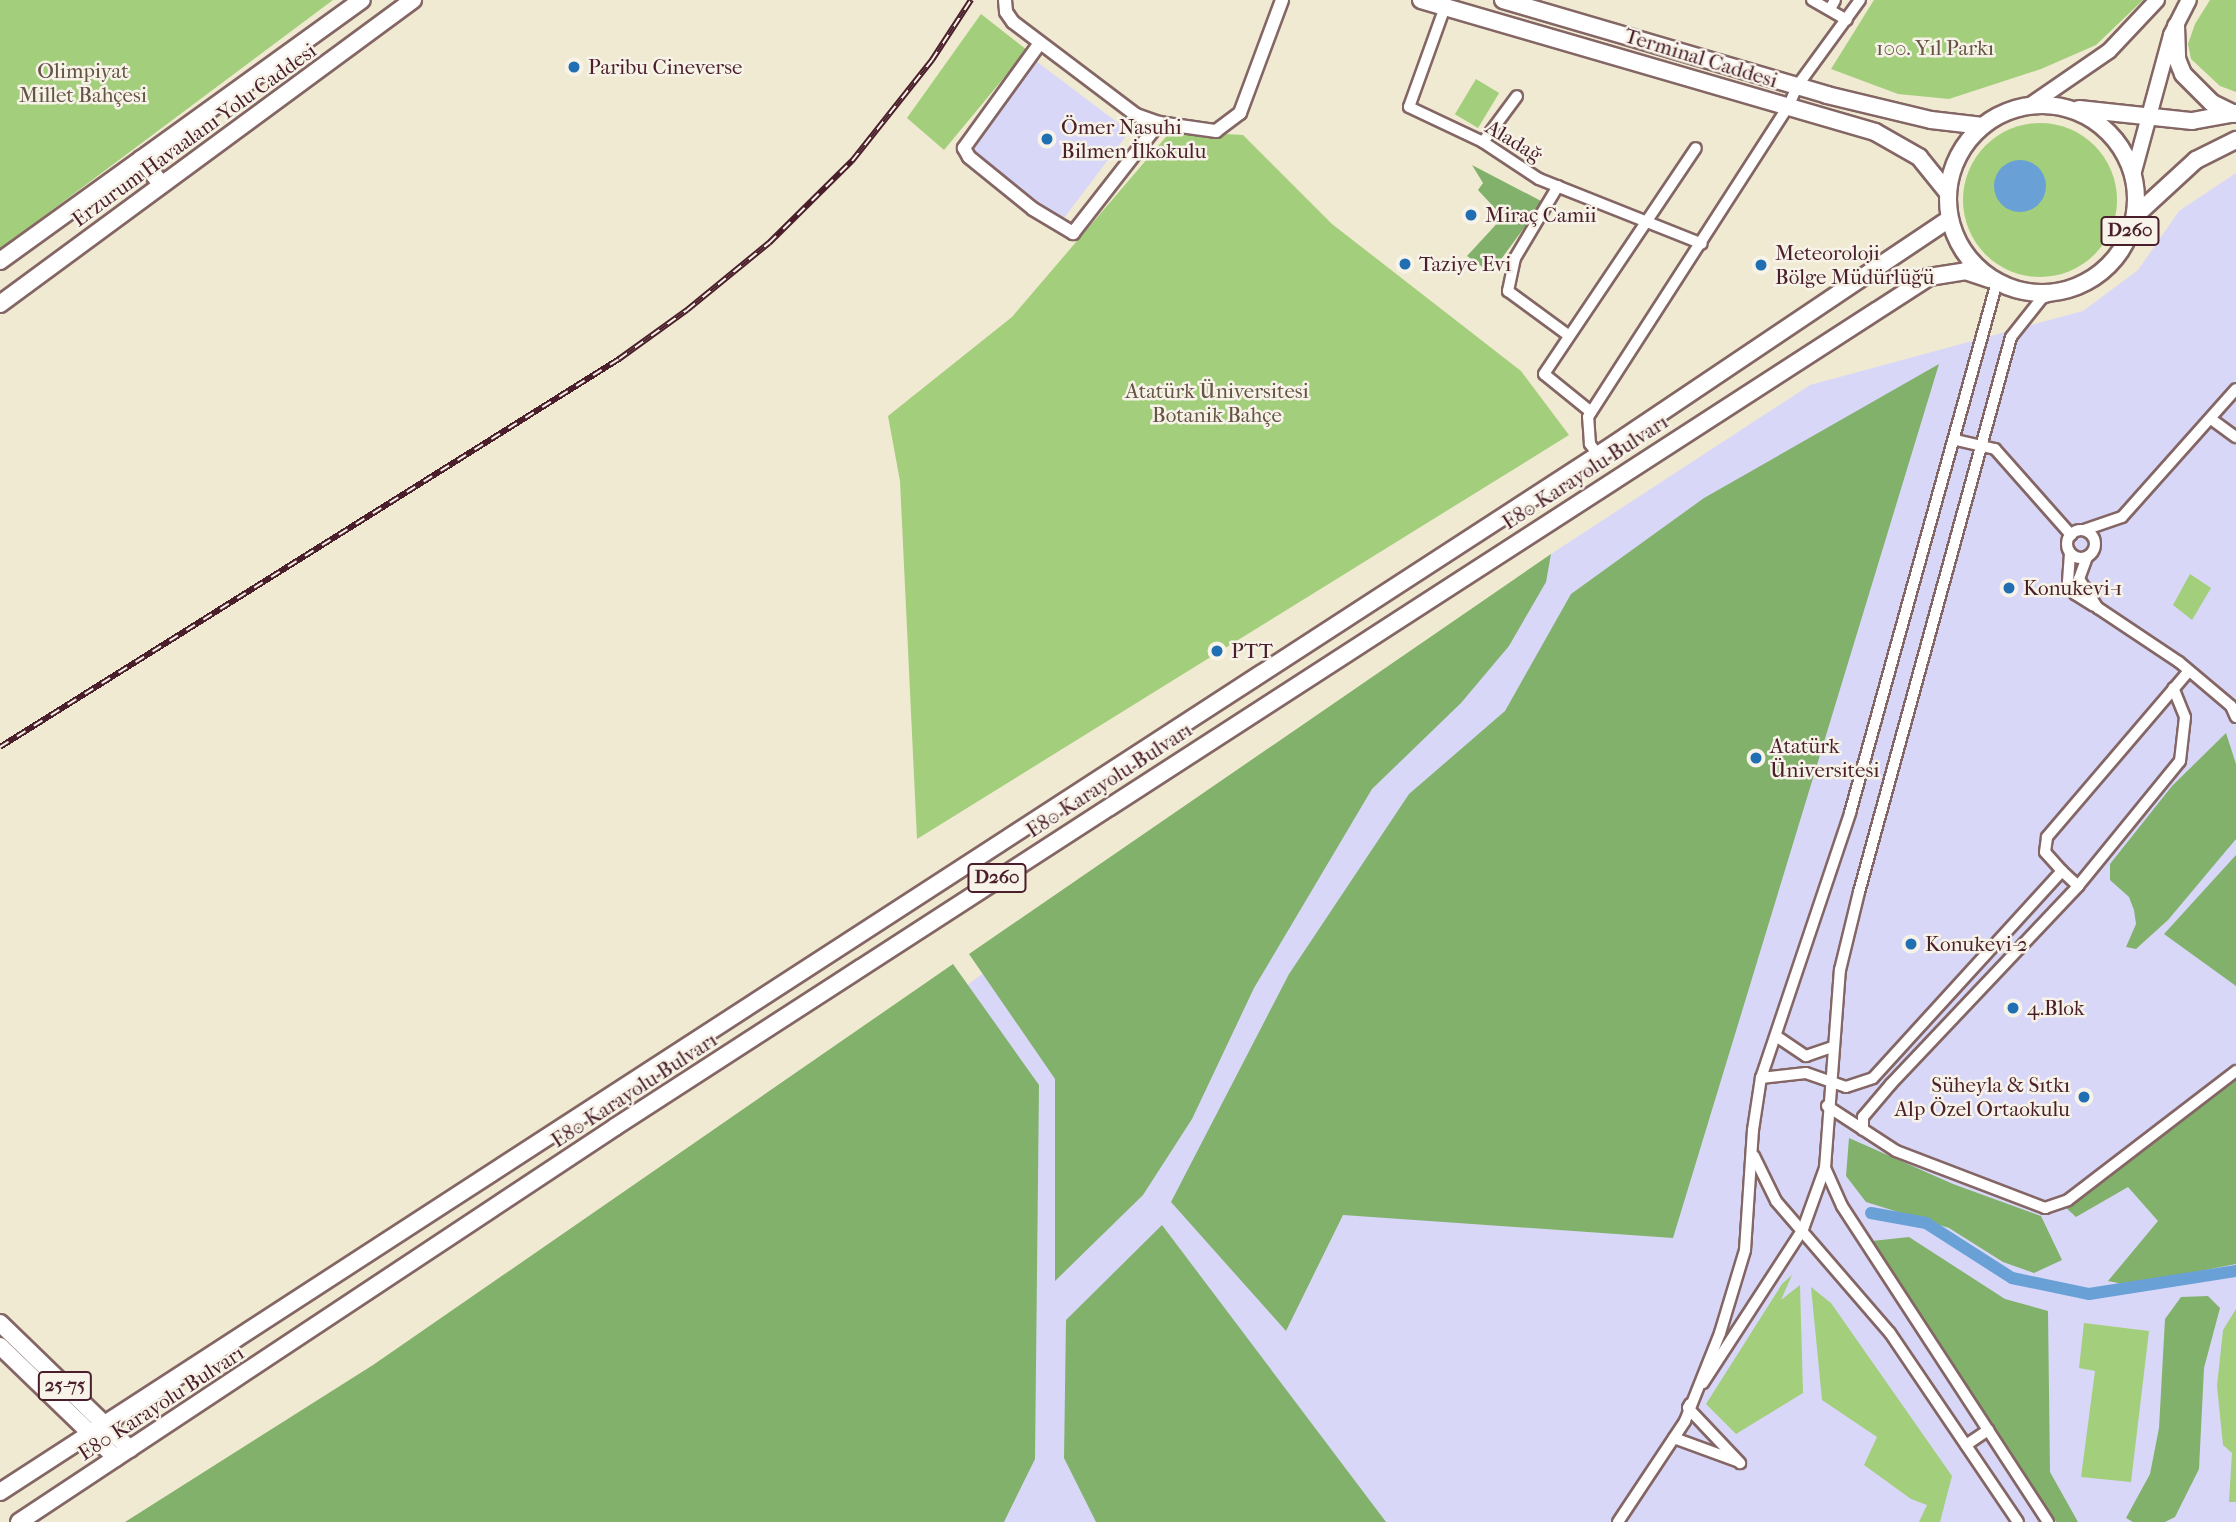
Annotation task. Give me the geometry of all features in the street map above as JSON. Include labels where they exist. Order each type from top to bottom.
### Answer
[{"type":"main road","name":"Erzurum Havaalanı Yolu Caddesi","points":[[0,261],[362,0]]},
{"type":"main road","name":"Erzurum Havaalanı Yolu Caddesi","points":[[0,304],[413,0]]},
{"type":"main road","name":"Terminal Caddesi","points":[[1421,0],[1875,132],[1919,156],[1948,193]]},
{"type":"main road","name":"Terminal Caddesi","points":[[1503,0],[1798,85],[1931,120],[1983,126]]},
{"type":"main road","points":[[2029,106],[2109,51],[2157,0]]},
{"type":"main road","points":[[2133,175],[2147,118],[2176,26],[2189,0]]},
{"type":"main road","points":[[2176,26],[2177,59],[2183,74],[2205,98],[2236,113]]},
{"type":"main road","name":"D260","points":[[1983,126],[2029,106],[2063,107],[2108,131],[2123,151],[2133,175],[2135,216],[2126,242],[2109,265],[2087,282],[2060,292],[2036,294],[1994,280]]},
{"type":"main road","points":[[2063,107],[2192,121],[2236,113]]},
{"type":"main road","points":[[1983,126],[1953,167],[1948,193],[1950,219],[1972,263],[1994,280]]},
{"type":"main road","name":"D260","points":[[2135,216],[2196,160],[2236,140]]},
{"type":"main road","points":[[141,159],[162,185]]},
{"type":"main road","name":"E80 Karayolu Bulvarı","points":[[0,1492],[1598,456],[1950,219]]},
{"type":"main road","name":"E80 Karayolu Bulvarı","points":[[19,1522],[742,1044],[1929,277],[1965,271],[1994,280]]},
{"type":"main road","name":"25-75","points":[[0,1323],[130,1449]]},
{"type":"main road","points":[[0,1346],[116,1458]]},
{"type":"street","points":[[1005,0],[1006,12],[1013,22],[1136,115],[1159,123],[1216,131],[1235,119],[1248,99],[1282,0]]},
{"type":"street","points":[[1812,0],[1832,5],[1847,20]]},
{"type":"street","points":[[1598,456],[1590,444],[1591,412],[1702,244],[1788,107],[1798,85],[1860,0]]},
{"type":"street","name":"Aladağ","points":[[1445,7],[1409,107],[1483,142],[1539,179],[1648,219],[1702,244]]},
{"type":"street","points":[[1040,43],[967,140],[965,152],[1064,231],[1073,233],[1082,228],[1159,123]]},
{"type":"street","points":[[1483,142],[1517,96]]},
{"type":"street","points":[[1591,412],[1544,374],[1696,148]]},
{"type":"street","points":[[1558,186],[1515,258],[1508,292],[1568,335]]},
{"type":"street","points":[[1618,1522],[1685,1421],[1720,1333],[1745,1250],[1754,1156],[1753,1130],[1761,1078],[1850,813],[1956,440],[1994,280]]},
{"type":"street","points":[[1688,1408],[1803,1229],[1825,1168],[1827,1107],[1840,970],[1980,444],[2011,337],[2042,298],[2060,292]]},
{"type":"street","points":[[2071,534],[2122,517],[2236,389]]},
{"type":"street","points":[[2211,419],[2236,437]]},
{"type":"street","points":[[1956,440],[1995,449],[2071,534],[2068,582],[2075,594],[2189,671],[2231,706],[2236,717]]},
{"type":"street","points":[[2084,530],[2095,543],[2078,579],[2098,608]]},
{"type":"street","points":[[2070,553],[2087,557]]},
{"type":"street","points":[[2078,886],[2045,852],[2047,837],[2189,671]]},
{"type":"street","points":[[1863,1130],[1863,1117],[1891,1084],[2078,886],[2180,761],[2185,718],[2173,688]]},
{"type":"street","points":[[1761,1078],[1806,1073],[1829,1085],[1846,1087],[1873,1078],[2062,871]]},
{"type":"street","points":[[1776,1036],[1806,1056],[1832,1047]]},
{"type":"street","points":[[1827,1107],[1895,1151],[2045,1208],[2068,1200],[2236,1071]]},
{"type":"street","points":[[1754,1156],[1776,1200],[1890,1333],[2018,1522]]},
{"type":"street","points":[[1825,1168],[1842,1206],[2048,1522]]},
{"type":"street","points":[[1674,1438],[1740,1463],[1688,1408]]},
{"type":"street","points":[[1966,1445],[1988,1430]]},
{"type":"shaded area","name":"Ömer Nasuhi Bilmen İlkokulu","points":[[1032,58],[1129,131],[1063,220],[965,147]]},
{"type":"shaded area","name":"Atatürk Üniversitesi","points":[[2236,173],[2236,1522],[197,1522],[737,1155],[1551,554],[1810,385],[2083,311],[2138,270],[2179,211]]},
{"type":"green space","name":"Olimpiyat Millet Bahçesi","points":[[0,0],[333,0],[0,249]]},
{"type":"green space","name":"100. Yıl Parkı","points":[[1874,0],[2143,0],[2096,45],[2041,69],[1949,99],[1898,94],[1831,69]]},
{"type":"green space","points":[[2210,0],[2236,0],[2236,92],[2220,86],[2191,59],[2188,44],[2195,24]]},
{"type":"green space","points":[[981,14],[1027,50],[944,150],[907,118]]},
{"type":"green space","points":[[1476,79],[1499,93],[1478,128],[1455,114]]},
{"type":"green space","points":[[2040,123],[2070,129],[2095,145],[2111,170],[2117,200],[2111,230],[2095,255],[2070,271],[2040,277],[2010,271],[1985,255],[1969,230],[1963,200],[1969,170],[1985,145],[2010,129]]},
{"type":"green space","name":"Atatürk Üniversitesi Botanik Bahçe","points":[[1171,131],[1243,135],[1332,224],[1521,371],[1569,435],[917,839],[900,481],[888,416],[1012,317]]},
{"type":"green space","points":[[1472,165],[1543,202],[1491,273],[1467,256],[1503,217],[1478,190],[1483,183]]},
{"type":"green space","points":[[1939,364],[1673,1238],[1343,1215],[1286,1331],[1171,1202],[1289,974],[1409,794],[1505,711],[1571,594],[1704,498]]},
{"type":"green space","points":[[1551,554],[1546,582],[1509,646],[1461,703],[1372,789],[1254,988],[1192,1119],[1143,1195],[1055,1281],[1055,1079],[969,954]]},
{"type":"green space","points":[[2190,574],[2211,588],[2192,620],[2173,605]]},
{"type":"green space","points":[[2226,733],[2236,764],[2236,839],[2168,920],[2136,949],[2126,947],[2136,924],[2134,910],[2129,897],[2110,880],[2110,864],[2172,786]]},
{"type":"green space","points":[[2236,855],[2236,986],[2164,934]]},
{"type":"green space","points":[[953,964],[1039,1085],[1035,1459],[1004,1522],[125,1522],[373,1365]]},
{"type":"green space","points":[[2236,1073],[2236,1264],[2128,1285],[2108,1281],[2158,1221],[2128,1187],[2076,1217],[2064,1206]]},
{"type":"green space","points":[[1849,1138],[1953,1184],[2041,1216],[2062,1260],[2034,1273],[2003,1262],[1949,1228],[1866,1202],[1846,1176]]},
{"type":"green space","points":[[1162,1225],[1386,1522],[1096,1522],[1064,1458],[1066,1320]]},
{"type":"green space","points":[[1909,1237],[2005,1299],[2048,1311],[2050,1472],[2078,1522],[2056,1522],[1872,1241]]},
{"type":"green space","points":[[1792,1275],[1781,1300],[1800,1285],[1803,1393],[1736,1434],[1706,1404],[1782,1284]]},
{"type":"green space","points":[[1811,1287],[1831,1303],[1952,1476],[1940,1522],[1919,1522],[1927,1505],[1911,1499],[1864,1465],[1877,1437],[1822,1400]]},
{"type":"green space","points":[[2208,1296],[2220,1308],[2204,1368],[2199,1469],[2175,1517],[2165,1522],[2133,1522],[2126,1518],[2150,1474],[2159,1428],[2165,1319],[2181,1297]]},
{"type":"green space","points":[[2236,1309],[2236,1502],[2229,1502],[2232,1453],[2223,1445],[2217,1386],[2223,1330]]},
{"type":"green space","points":[[2084,1323],[2149,1331],[2131,1482],[2081,1477],[2095,1371],[2079,1368]]},
{"type":"water","points":[[2020,160],[2030,162],[2038,168],[2044,176],[2044,196],[2038,204],[2030,210],[2020,212],[2010,210],[2002,204],[1996,196],[1994,186],[1996,176],[2002,168],[2010,162]]},
{"type":"waterway","points":[[1871,1213],[1926,1223],[2012,1278],[2089,1294],[2236,1271]]},
{"type":"railway","points":[[0,747],[619,359],[687,310],[769,243],[852,161],[932,60],[971,0]]},
{"type":"place","name":"Paribu Cineverse","points":[[574,67]]},
{"type":"place","name":"Ömer Nasuhi Bilmen İlkokulu","points":[[1047,139]]},
{"type":"place","name":"Miraç Camii","points":[[1471,215]]},
{"type":"place","name":"Taziye Evi","points":[[1405,264]]},
{"type":"place","name":"Meteoroloji Bölge Müdürlüğü","points":[[1761,265]]},
{"type":"place","name":"Konukevi-1","points":[[2009,588]]},
{"type":"place","name":"PTT","points":[[1217,651]]},
{"type":"place","name":"Atatürk Üniversitesi","points":[[1756,758]]},
{"type":"place","name":"Konukevi-2","points":[[1911,944]]},
{"type":"place","name":"4.Blok","points":[[2013,1008]]},
{"type":"place","name":"Süheyla & Sıtkı Alp Özel Ortaokulu","points":[[2084,1097]]}]
